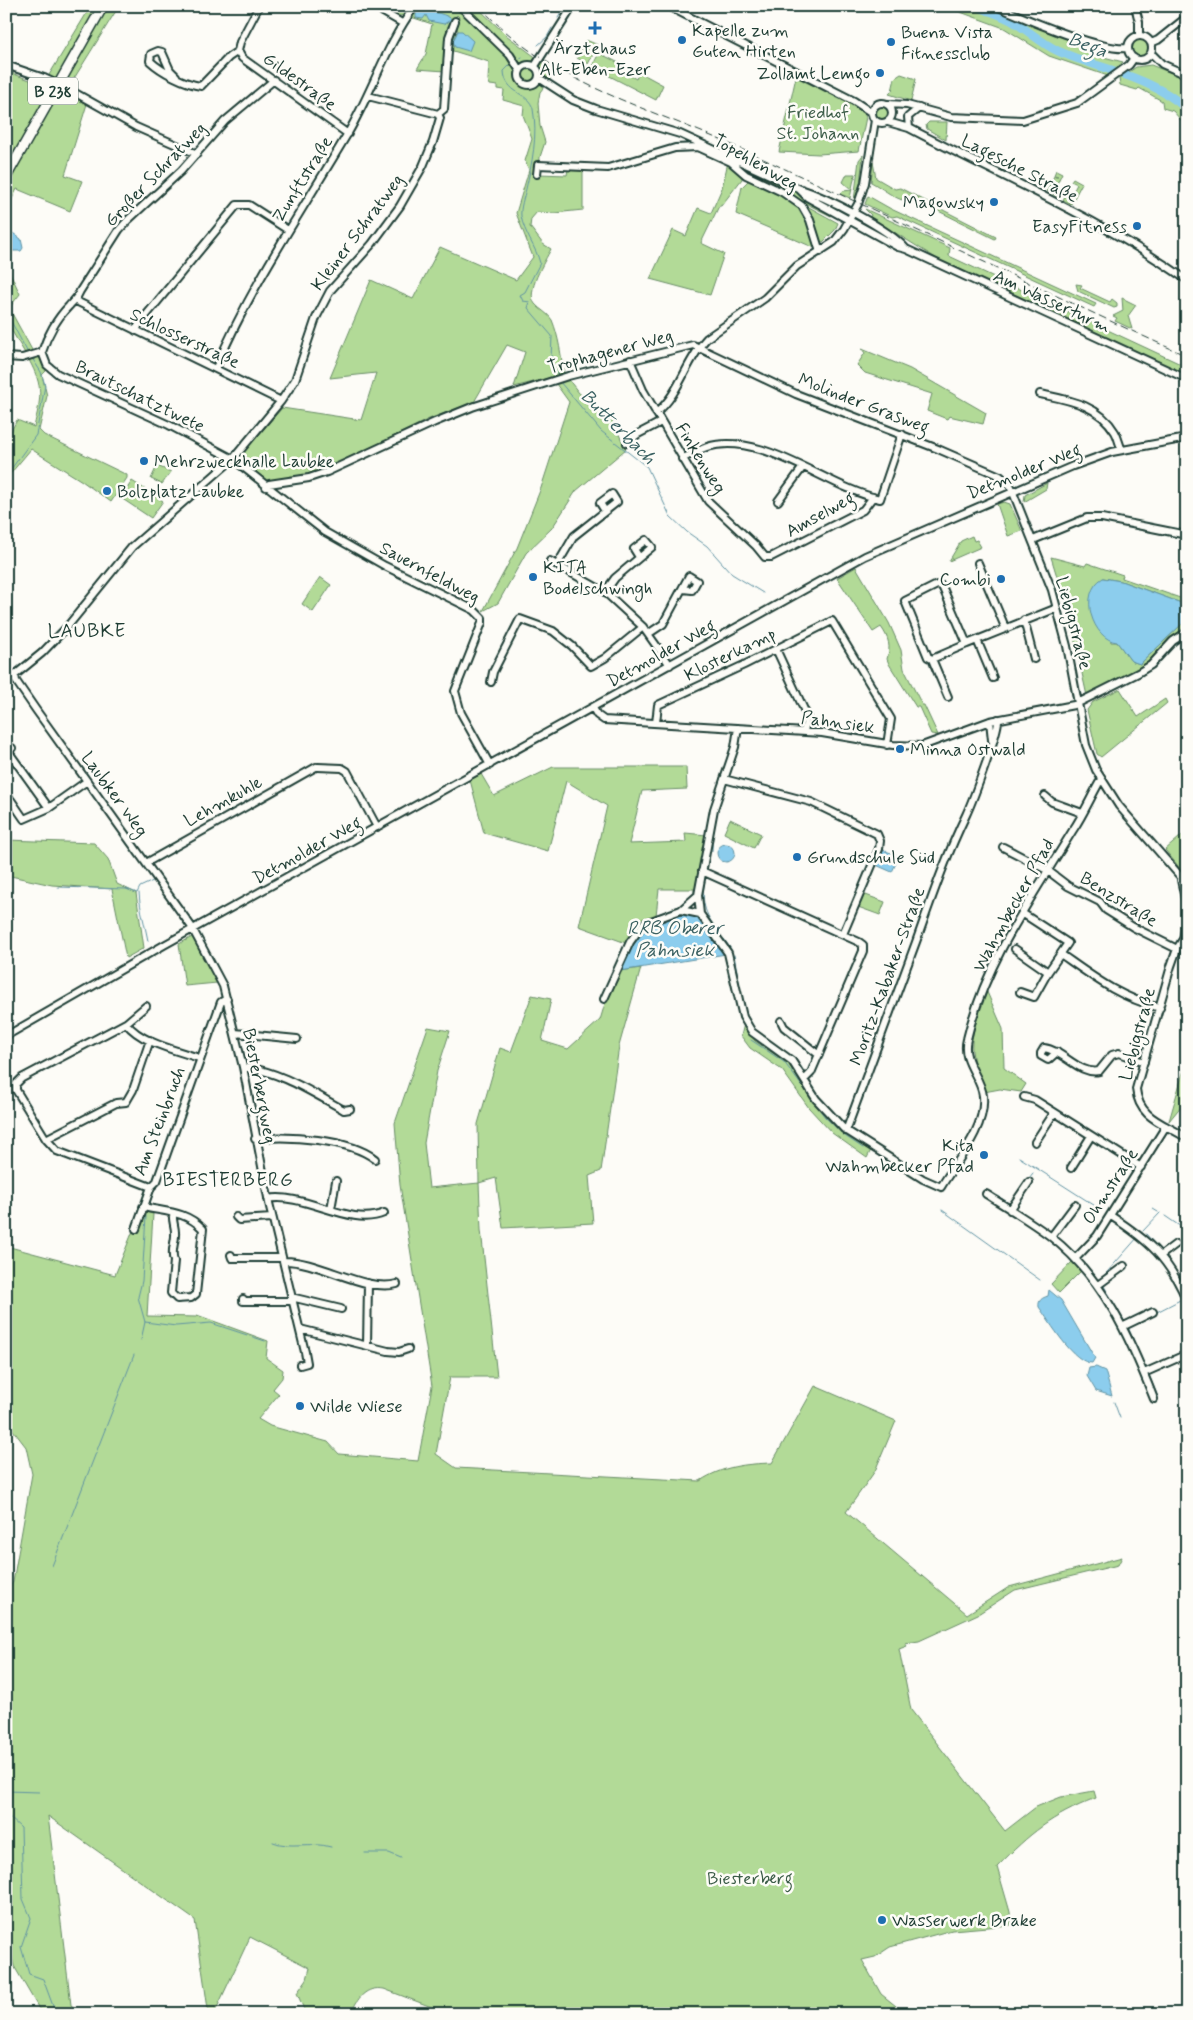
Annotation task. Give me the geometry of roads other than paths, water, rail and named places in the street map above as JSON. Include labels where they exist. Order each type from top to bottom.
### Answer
[{"type":"main road","name":"B 238","points":[[6,177],[103,6]]},
{"type":"street","name":"Gildestraße","points":[[259,6],[240,42],[238,51],[242,58],[348,134]]},
{"type":"street","points":[[378,6],[383,12],[402,24]]},
{"type":"street","name":"Zunftstraße","points":[[216,368],[240,313],[288,230],[348,134],[402,24],[415,6]]},
{"type":"street","points":[[460,6],[510,55],[526,65],[535,66],[540,73],[539,78],[533,85]]},
{"type":"street","points":[[535,66],[573,6]]},
{"type":"street","points":[[668,6],[854,100],[875,105],[881,103],[911,106],[950,117],[1029,117],[1068,107],[1091,95],[1129,65],[1134,58]]},
{"type":"street","points":[[996,6],[1033,21],[1101,44],[1121,49],[1128,48]]},
{"type":"street","points":[[1135,6],[1139,22],[1138,36]]},
{"type":"street","points":[[1151,43],[1158,40],[1187,17]]},
{"type":"street","name":"Kleiner Schratweg","points":[[15,675],[42,653],[67,626],[132,547],[233,459],[282,401],[295,380],[316,318],[330,291],[378,236],[400,206],[423,166],[440,118],[438,114],[444,109],[449,38],[455,21]]},
{"type":"street","points":[[1134,58],[1128,48],[1130,41],[1138,36],[1147,37],[1151,43],[1151,54],[1162,64],[1187,75]]},
{"type":"street","name":"Gildestraße","points":[[176,76],[201,86],[228,57],[238,51]]},
{"type":"street","points":[[1134,58],[1144,59],[1151,54]]},
{"type":"street","points":[[510,55],[520,71]]},
{"type":"street","points":[[6,65],[44,78],[70,90],[136,127],[197,154]]},
{"type":"street","points":[[526,65],[520,71],[519,77],[522,82],[527,85],[554,89]]},
{"type":"street","points":[[539,78],[554,89]]},
{"type":"street","name":"Großer Schratweg","points":[[42,352],[46,339],[69,306],[76,301],[80,291],[119,230],[197,154],[225,121],[274,80]]},
{"type":"street","name":"Am Wasserturm","points":[[554,89],[596,110],[680,134],[798,188],[807,197],[852,217],[898,247],[1187,378]]},
{"type":"street","points":[[368,96],[438,114]]},
{"type":"street","points":[[854,100],[873,117],[885,123],[900,108],[911,106]]},
{"type":"street","points":[[888,104],[893,114]]},
{"type":"street","points":[[873,117],[875,105]]},
{"type":"street","points":[[908,126],[908,118],[919,108]]},
{"type":"street","name":"Lagesche Straße","points":[[893,114],[908,126],[1118,235],[1187,280]]},
{"type":"street","name":"Trophagener Weg","points":[[266,487],[269,484],[309,478],[327,472],[472,407],[568,376],[693,345],[699,346],[707,338],[765,298],[798,266],[834,242],[852,217],[865,183],[872,140],[873,117]]},
{"type":"street","name":"Trophagener Weg","points":[[872,140],[885,123]]},
{"type":"street","name":"Lagesche Straße","points":[[885,123],[908,126]]},
{"type":"street","name":"Topehlenweg","points":[[537,174],[538,165],[608,168],[667,150],[698,147],[731,162],[746,175],[782,192],[802,206],[810,220],[820,252]]},
{"type":"street","points":[[136,331],[237,205],[248,205],[288,230]]},
{"type":"street","name":"Schlosserstraße","points":[[76,301],[282,401]]},
{"type":"street","points":[[656,413],[668,404],[699,346]]},
{"type":"street","name":"Molinder Grasweg","points":[[699,346],[796,394],[902,434],[1000,476],[1008,483],[1012,492]]},
{"type":"street","points":[[6,357],[30,356],[42,352]]},
{"type":"street","name":"Brautschatztwete","points":[[42,352],[47,365],[58,374],[170,425],[233,459]]},
{"type":"street","name":"Finkenweg","points":[[630,360],[656,413],[708,502],[756,546],[765,557]]},
{"type":"street","points":[[1040,394],[1081,403],[1101,415],[1115,432],[1122,450]]},
{"type":"street","points":[[627,443],[638,434],[661,422]]},
{"type":"street","name":"Amselweg","points":[[765,557],[772,558],[863,510],[873,497],[880,499],[902,434]]},
{"type":"street","name":"Detmolder Weg","points":[[6,1036],[866,556],[1072,466],[1122,450],[1187,438]]},
{"type":"street","points":[[682,459],[707,447],[730,444],[759,449],[780,456],[873,497]]},
{"type":"street","name":"Sauernfeldweg","points":[[233,459],[325,532],[386,566],[474,610],[482,618],[482,623],[455,691],[461,712],[490,765]]},
{"type":"street","points":[[778,501],[802,467]]},
{"type":"street","name":"Liebigstraße","points":[[1012,492],[1033,540],[1057,608],[1079,703],[1086,745],[1095,766],[1102,774],[1102,780],[1120,806],[1184,882],[1187,908]]},
{"type":"street","points":[[557,565],[574,536],[605,511]]},
{"type":"street","points":[[1033,540],[1086,518],[1102,518],[1187,535]]},
{"type":"street","points":[[605,592],[615,578],[639,556]]},
{"type":"street","points":[[550,561],[605,592],[643,627],[670,665]]},
{"type":"street","points":[[978,563],[1005,627]]},
{"type":"street","points":[[948,697],[932,659],[928,657],[905,601],[937,585],[942,586],[967,644]]},
{"type":"street","points":[[648,634],[663,624],[682,589]]},
{"type":"street","points":[[932,659],[1005,627],[1057,608]]},
{"type":"street","points":[[491,682],[493,672],[520,619],[553,631],[572,646],[591,666],[643,627]]},
{"type":"street","points":[[1024,620],[1034,659]]},
{"type":"street","name":"Klosterkamp","points":[[656,723],[658,705],[832,621],[891,719],[888,745]]},
{"type":"street","name":"Pahnsiek","points":[[593,708],[597,716],[604,720],[804,732],[838,735],[888,745],[922,746],[990,721],[1059,709],[1079,703],[1138,674],[1150,665],[1173,641],[1187,632]]},
{"type":"street","points":[[977,640],[993,678]]},
{"type":"street","points":[[776,649],[806,716],[804,732]]},
{"type":"street","points":[[6,676],[15,675]]},
{"type":"street","name":"Laubker Weg","points":[[15,675],[16,681],[194,930]]},
{"type":"street","name":"Moritz-Kabaker-Straße","points":[[846,1131],[967,813],[975,797],[992,740],[999,726],[998,719]]},
{"type":"street","name":"Moritz-Kabaker-Straße","points":[[990,721],[992,740]]},
{"type":"street","points":[[738,728],[714,809],[698,895],[700,914],[728,953],[740,1008],[746,1025],[758,1037],[792,1061],[816,1099],[846,1131]]},
{"type":"street","points":[[9,751],[48,808]]},
{"type":"street","name":"Lehmkuhle","points":[[146,863],[317,767],[342,768],[347,771],[377,828]]},
{"type":"street","points":[[724,779],[811,802],[877,834],[880,841],[879,849],[843,934]]},
{"type":"street","name":"Wahmbecker Pfad","points":[[846,1131],[923,1179],[941,1187],[980,1122],[983,1095],[968,1064],[966,1041],[994,962],[1102,780]]},
{"type":"street","points":[[10,800],[24,818],[48,808],[87,781]]},
{"type":"street","points":[[1045,796],[1052,802],[1082,813]]},
{"type":"street","name":"Moritz-Kabaker-Straße","points":[[967,813],[968,824]]},
{"type":"street","name":"Benzstraße","points":[[1003,847],[1047,870],[1068,886],[1100,902],[1106,910],[1154,939],[1178,947]]},
{"type":"street","points":[[702,872],[861,943],[863,951],[810,1076],[805,1079]]},
{"type":"street","points":[[604,999],[637,929],[650,921],[681,910],[698,895]]},
{"type":"street","points":[[681,910],[700,914]]},
{"type":"street","points":[[1020,992],[1034,997],[1068,943],[1022,913]]},
{"type":"street","name":"Liebigstraße","points":[[1186,924],[1183,939],[1178,947],[1137,1082],[1138,1102],[1146,1114],[1187,1138]]},
{"type":"street","name":"Biesterbergweg","points":[[194,930],[223,986],[235,1033],[272,1218],[307,1364],[300,1365]]},
{"type":"street","points":[[1015,949],[1048,972]]},
{"type":"street","points":[[1062,955],[1115,992],[1132,1000],[1160,1008]]},
{"type":"street","name":"Am Steinbruch","points":[[136,1229],[151,1187],[157,1181],[199,1058],[221,1002],[226,999]]},
{"type":"street","points":[[146,1006],[126,1023],[22,1078],[16,1084],[16,1090],[46,1139],[57,1150],[151,1187]]},
{"type":"street","points":[[781,1021],[784,1027],[819,1054]]},
{"type":"street","points":[[126,1023],[130,1029],[150,1040],[199,1058]]},
{"type":"street","points":[[235,1033],[297,1040]]},
{"type":"street","points":[[46,1139],[116,1103],[126,1102],[133,1090],[150,1040]]},
{"type":"street","points":[[1057,1052],[1090,1072],[1099,1070],[1112,1055],[1118,1053],[1144,1062]]},
{"type":"street","points":[[242,1067],[260,1069],[281,1076],[344,1110],[350,1109]]},
{"type":"street","points":[[1024,1097],[1035,1100],[1141,1168]]},
{"type":"street","points":[[1035,1142],[1054,1113]]},
{"type":"street","name":"Ohmstraße","points":[[1075,1259],[1097,1236],[1166,1126]]},
{"type":"street","points":[[1071,1168],[1091,1136]]},
{"type":"street","points":[[255,1139],[284,1137],[341,1145],[361,1150],[375,1159]]},
{"type":"street","points":[[331,1209],[336,1181]]},
{"type":"street","points":[[1010,1210],[1029,1182]]},
{"type":"street","points":[[986,1194],[1051,1237],[1075,1259],[1098,1285],[1124,1326],[1154,1399]]},
{"type":"street","points":[[268,1199],[277,1198],[367,1218],[384,1213]]},
{"type":"street","points":[[1051,1237],[1075,1205]]},
{"type":"street","points":[[144,1207],[189,1216],[203,1230],[196,1294],[191,1298],[177,1299],[171,1293],[174,1261],[172,1256],[176,1231],[172,1225],[173,1213]]},
{"type":"street","points":[[1110,1216],[1142,1236],[1160,1256],[1186,1299]]},
{"type":"street","points":[[236,1217],[239,1220],[272,1218]]},
{"type":"street","points":[[1160,1256],[1176,1244]]},
{"type":"street","points":[[231,1255],[232,1258],[282,1259],[368,1283],[383,1286],[398,1284]]},
{"type":"street","points":[[1098,1285],[1124,1266]]},
{"type":"street","points":[[368,1283],[368,1346]]},
{"type":"street","points":[[243,1299],[292,1299],[341,1309]]},
{"type":"street","points":[[1124,1326],[1153,1312]]},
{"type":"street","points":[[300,1329],[393,1352],[408,1349]]},
{"type":"street","points":[[1144,1372],[1187,1354]]},
{"type":"water","points":[[421,7],[452,19],[444,24],[429,21],[426,15],[423,19],[416,18],[416,13]]},
{"type":"water","points":[[458,31],[462,31],[473,41],[469,51],[455,47],[453,41]]},
{"type":"water","points":[[6,228],[21,239],[23,248],[21,251],[6,251]]},
{"type":"water","points":[[1103,578],[1121,581],[1184,604],[1186,617],[1183,623],[1140,664],[1131,661],[1117,642],[1108,639],[1095,625],[1091,615],[1091,594],[1095,585]]},
{"type":"water","points":[[726,844],[732,847],[735,853],[732,859],[726,862],[720,859],[717,853],[720,847]]},
{"type":"water","points":[[883,850],[899,856],[892,872],[876,865]]},
{"type":"water","name":"RRB Oberer Pahnsiek","points":[[683,913],[700,919],[726,954],[620,971],[642,931],[657,920]]},
{"type":"water","points":[[1049,1290],[1061,1300],[1095,1358],[1092,1363],[1077,1356],[1070,1349],[1039,1307],[1040,1301],[1048,1296]]},
{"type":"water","points":[[1096,1367],[1105,1371],[1112,1396],[1096,1391],[1087,1376],[1089,1368]]},
{"type":"waterway","points":[[558,18],[565,6]]},
{"type":"waterway","name":"Bega","points":[[978,6],[1010,20],[1058,51],[1142,81],[1173,98],[1187,109]]},
{"type":"waterway","points":[[538,45],[547,37],[552,28]]},
{"type":"waterway","name":"Butterbach","points":[[511,64],[504,71],[505,79],[513,89],[531,103],[535,129],[532,159],[521,216],[540,263],[525,292],[520,295],[523,301],[530,302],[528,308],[552,336],[551,359],[558,376]]},
{"type":"waterway","points":[[6,312],[28,353]]},
{"type":"waterway","points":[[6,476],[36,435],[45,385],[41,372],[32,358]]},
{"type":"waterway","name":"Butterbach","points":[[560,382],[601,431],[647,467],[670,516],[687,532],[707,546],[732,574],[763,593]]},
{"type":"waterway","points":[[6,605],[12,671]]},
{"type":"waterway","points":[[6,686],[8,681]]},
{"type":"waterway","points":[[712,851],[713,832]]},
{"type":"waterway","points":[[58,887],[126,889],[137,893],[140,887],[155,880]]},
{"type":"waterway","points":[[705,880],[703,896],[705,909],[720,934]]},
{"type":"waterway","points":[[139,893],[148,941]]},
{"type":"waterway","points":[[724,939],[731,949]]},
{"type":"waterway","points":[[734,955],[745,1014]]},
{"type":"waterway","points":[[751,1040],[784,1062],[825,1117],[845,1136],[863,1148]]},
{"type":"waterway","points":[[1019,1157],[1100,1209]]},
{"type":"waterway","points":[[1029,1178],[1033,1173]]},
{"type":"waterway","points":[[998,1196],[1010,1204]]},
{"type":"waterway","points":[[1016,1209],[1032,1220]]},
{"type":"waterway","points":[[1153,1209],[1158,1212]]},
{"type":"waterway","points":[[942,1210],[1040,1280]]},
{"type":"waterway","points":[[1143,1231],[1160,1213]]},
{"type":"waterway","points":[[141,1340],[145,1322],[138,1297],[142,1281],[146,1216]]},
{"type":"waterway","points":[[1165,1216],[1184,1229]]},
{"type":"waterway","points":[[1057,1235],[1066,1222]]},
{"type":"waterway","points":[[1044,1228],[1050,1232]]},
{"type":"waterway","points":[[1146,1234],[1161,1251]]},
{"type":"waterway","points":[[1101,1279],[1138,1237]]},
{"type":"waterway","points":[[1179,1244],[1185,1239],[1187,1241]]},
{"type":"waterway","points":[[1165,1256],[1174,1269]]},
{"type":"waterway","points":[[1176,1272],[1187,1291]]},
{"type":"waterway","points":[[1104,1286],[1125,1322]]},
{"type":"waterway","points":[[1155,1313],[1182,1299]]},
{"type":"waterway","points":[[145,1322],[176,1326],[211,1323],[265,1341]]},
{"type":"waterway","points":[[1128,1327],[1145,1367]]},
{"type":"waterway","points":[[52,1566],[134,1355]]},
{"type":"waterway","points":[[1149,1375],[1158,1397]]},
{"type":"waterway","points":[[1114,1402],[1120,1418]]},
{"type":"waterway","points":[[6,1791],[39,1792]]},
{"type":"waterway","points":[[6,1797],[9,1802],[6,1808],[10,1818],[21,1828],[23,1899],[31,1918],[21,1947],[29,1974],[43,1979],[56,2014]]},
{"type":"waterway","points":[[273,1842],[286,1845],[323,1845],[331,1847]]},
{"type":"waterway","points":[[365,1853],[389,1853],[401,1858]]},
{"type":"railway","points":[[479,6],[507,33],[567,74],[630,103],[732,145],[1187,356]]},
{"type":"place","name":"Ärztehaus Alt-Eben-Ezer","points":[[595,28]]},
{"type":"place","name":"Kapelle zum Guten Hirten","points":[[682,40]]},
{"type":"place","name":"Buena Vista Fitnessclub","points":[[891,42]]},
{"type":"place","name":"Zollamt Lemgo","points":[[880,73]]},
{"type":"place","name":"Magowsky","points":[[994,202]]},
{"type":"place","name":"EasyFitness","points":[[1137,226]]},
{"type":"place","name":"Mehrzweckhalle Laubke","points":[[144,461]]},
{"type":"place","name":"Bolzplatz Laubke","points":[[107,491]]},
{"type":"place","name":"KITA Bodelschwingh","points":[[533,577]]},
{"type":"place","name":"Combi","points":[[1001,579]]},
{"type":"place","name":"Minna Ostwald","points":[[900,749]]},
{"type":"place","name":"Grundschule Süd","points":[[797,857]]},
{"type":"place","name":"Kita Wahmbecker Pfad","points":[[984,1155]]},
{"type":"place","name":"Wilde Wiese","points":[[300,1406]]},
{"type":"place","name":"Wasserwerk Brake","points":[[882,1920]]},
{"type":"district","name":"LAUBKE","points":[[87,630]]},
{"type":"district","name":"BIESTERBERG","points":[[228,1179]]},
{"type":"park label","name":"Friedhof St. Johann","points":[[818,122]]},
{"type":"park label","name":"Biesterberg","points":[[750,1878]]}]
